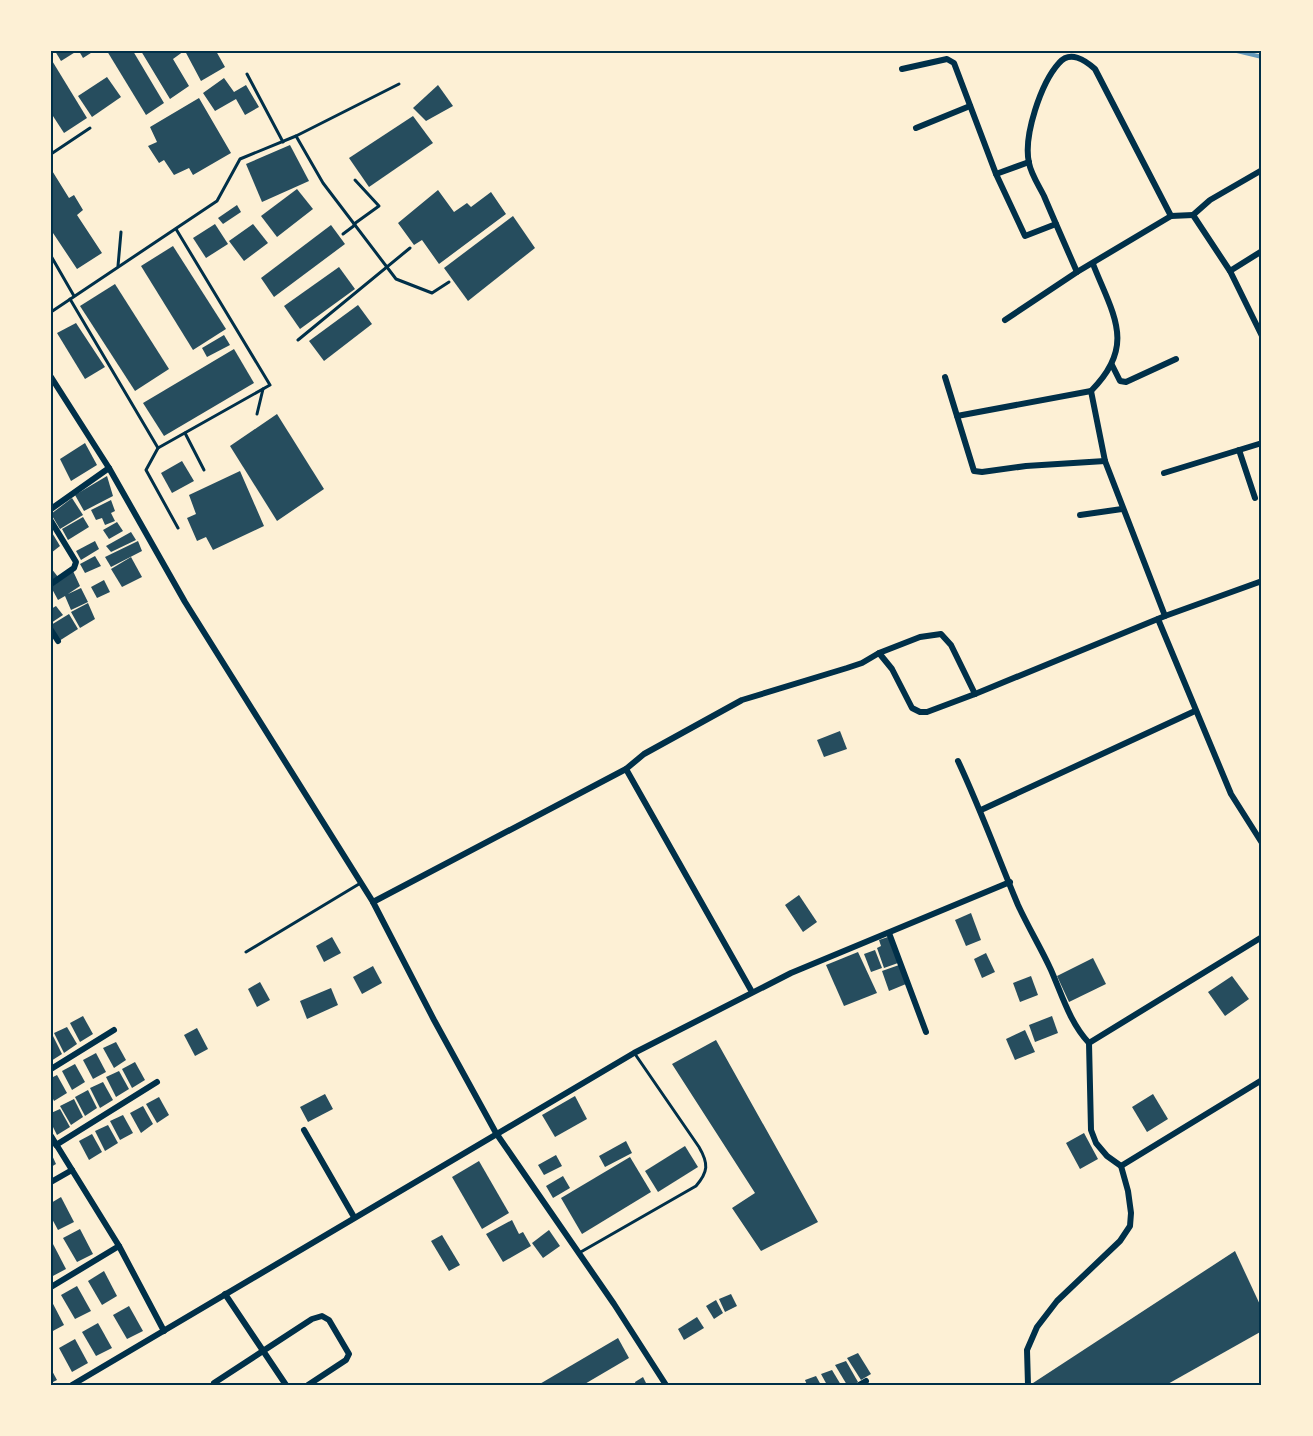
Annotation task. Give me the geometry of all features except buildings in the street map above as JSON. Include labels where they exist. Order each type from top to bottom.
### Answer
[{"type":"street","points":[[1077,272],[1029,162],[1029,141],[1039,100],[1053,70],[1061,60],[1076,57],[1086,61],[1102,80],[1171,216]]},
{"type":"street","points":[[902,69],[951,60],[957,67],[996,174],[1025,236],[1056,224]]},
{"type":"street","points":[[916,128],[970,106]]},
{"type":"street","points":[[996,174],[1029,162]]},
{"type":"street","points":[[1005,320],[1077,272],[1171,216],[1193,215],[1210,200],[1262,170]]},
{"type":"street","points":[[1193,215],[1230,272],[1262,334]]},
{"type":"street","points":[[1230,272],[1262,251]]},
{"type":"street","points":[[957,416],[1091,391],[1112,365],[1117,350],[1116,321],[1093,264]]},
{"type":"street","points":[[1112,365],[1120,381],[1126,382],[1176,359]]},
{"type":"street","points":[[51,377],[109,468],[185,602],[373,902],[496,1133],[666,1385]]},
{"type":"street","points":[[945,377],[974,471],[1105,461]]},
{"type":"street","points":[[1091,391],[1105,461],[1195,711],[1231,795],[1262,843]]},
{"type":"street","points":[[1164,473],[1262,443]]},
{"type":"street","points":[[1239,450],[1254,498]]},
{"type":"street","points":[[51,509],[109,468]]},
{"type":"street","points":[[1080,515],[1122,509]]},
{"type":"street","points":[[51,521],[76,562],[74,568],[51,584]]},
{"type":"street","points":[[879,653],[892,669],[912,708],[920,712],[935,710],[1162,617],[1262,581]]},
{"type":"street","points":[[51,630],[58,641]]},
{"type":"street","points":[[373,902],[626,769],[644,754],[742,700],[847,668],[920,637],[940,634],[951,645],[975,694]]},
{"type":"street","points":[[981,810],[1195,711]]},
{"type":"street","points":[[958,761],[981,810],[1019,906],[1072,1019],[1080,1034],[1089,1043],[1091,1130],[1096,1143],[1107,1156],[1121,1166],[1131,1213],[1130,1226],[1112,1249],[1058,1301],[1037,1327],[1028,1350],[1028,1385]]},
{"type":"street","points":[[626,769],[752,992]]},
{"type":"street","points":[[72,1385],[634,1053],[791,973],[1010,882]]},
{"type":"street","points":[[889,933],[926,1032]]},
{"type":"street","points":[[1089,1043],[1262,937]]},
{"type":"street","points":[[51,1069],[114,1030]]},
{"type":"street","points":[[1121,1166],[1262,1080]]},
{"type":"street","points":[[56,1145],[157,1082]]},
{"type":"street","points":[[304,1130],[354,1217]]},
{"type":"street","points":[[51,1136],[120,1246],[164,1331]]},
{"type":"street","points":[[51,1182],[72,1170]]},
{"type":"street","points":[[51,1287],[120,1246]]},
{"type":"street","points":[[225,1294],[285,1385]]},
{"type":"street","points":[[214,1383],[312,1319],[322,1316],[329,1320],[349,1354],[308,1385]]},
{"type":"street","points":[[859,1385],[866,1381]]},
{"type":"lane","points":[[247,74],[283,142]]},
{"type":"lane","points":[[51,312],[217,201],[240,159],[296,136],[399,84]]},
{"type":"lane","points":[[51,154],[90,128]]},
{"type":"lane","points":[[296,136],[323,183],[396,279],[432,293],[449,282]]},
{"type":"lane","points":[[343,234],[379,206],[355,180]]},
{"type":"lane","points":[[175,228],[270,385],[158,448],[146,470],[178,528]]},
{"type":"lane","points":[[118,266],[121,232]]},
{"type":"lane","points":[[298,340],[410,248]]},
{"type":"lane","points":[[51,256],[74,296]]},
{"type":"lane","points":[[70,299],[158,448]]},
{"type":"lane","points":[[257,414],[263,389]]},
{"type":"lane","points":[[185,433],[204,470]]},
{"type":"lane","points":[[246,952],[361,883]]},
{"type":"lane","points":[[579,1253],[696,1186],[704,1177],[707,1168],[706,1159],[699,1147],[634,1053]]},
{"type":"waterway","points":[[1237,51],[1262,57]]}]
